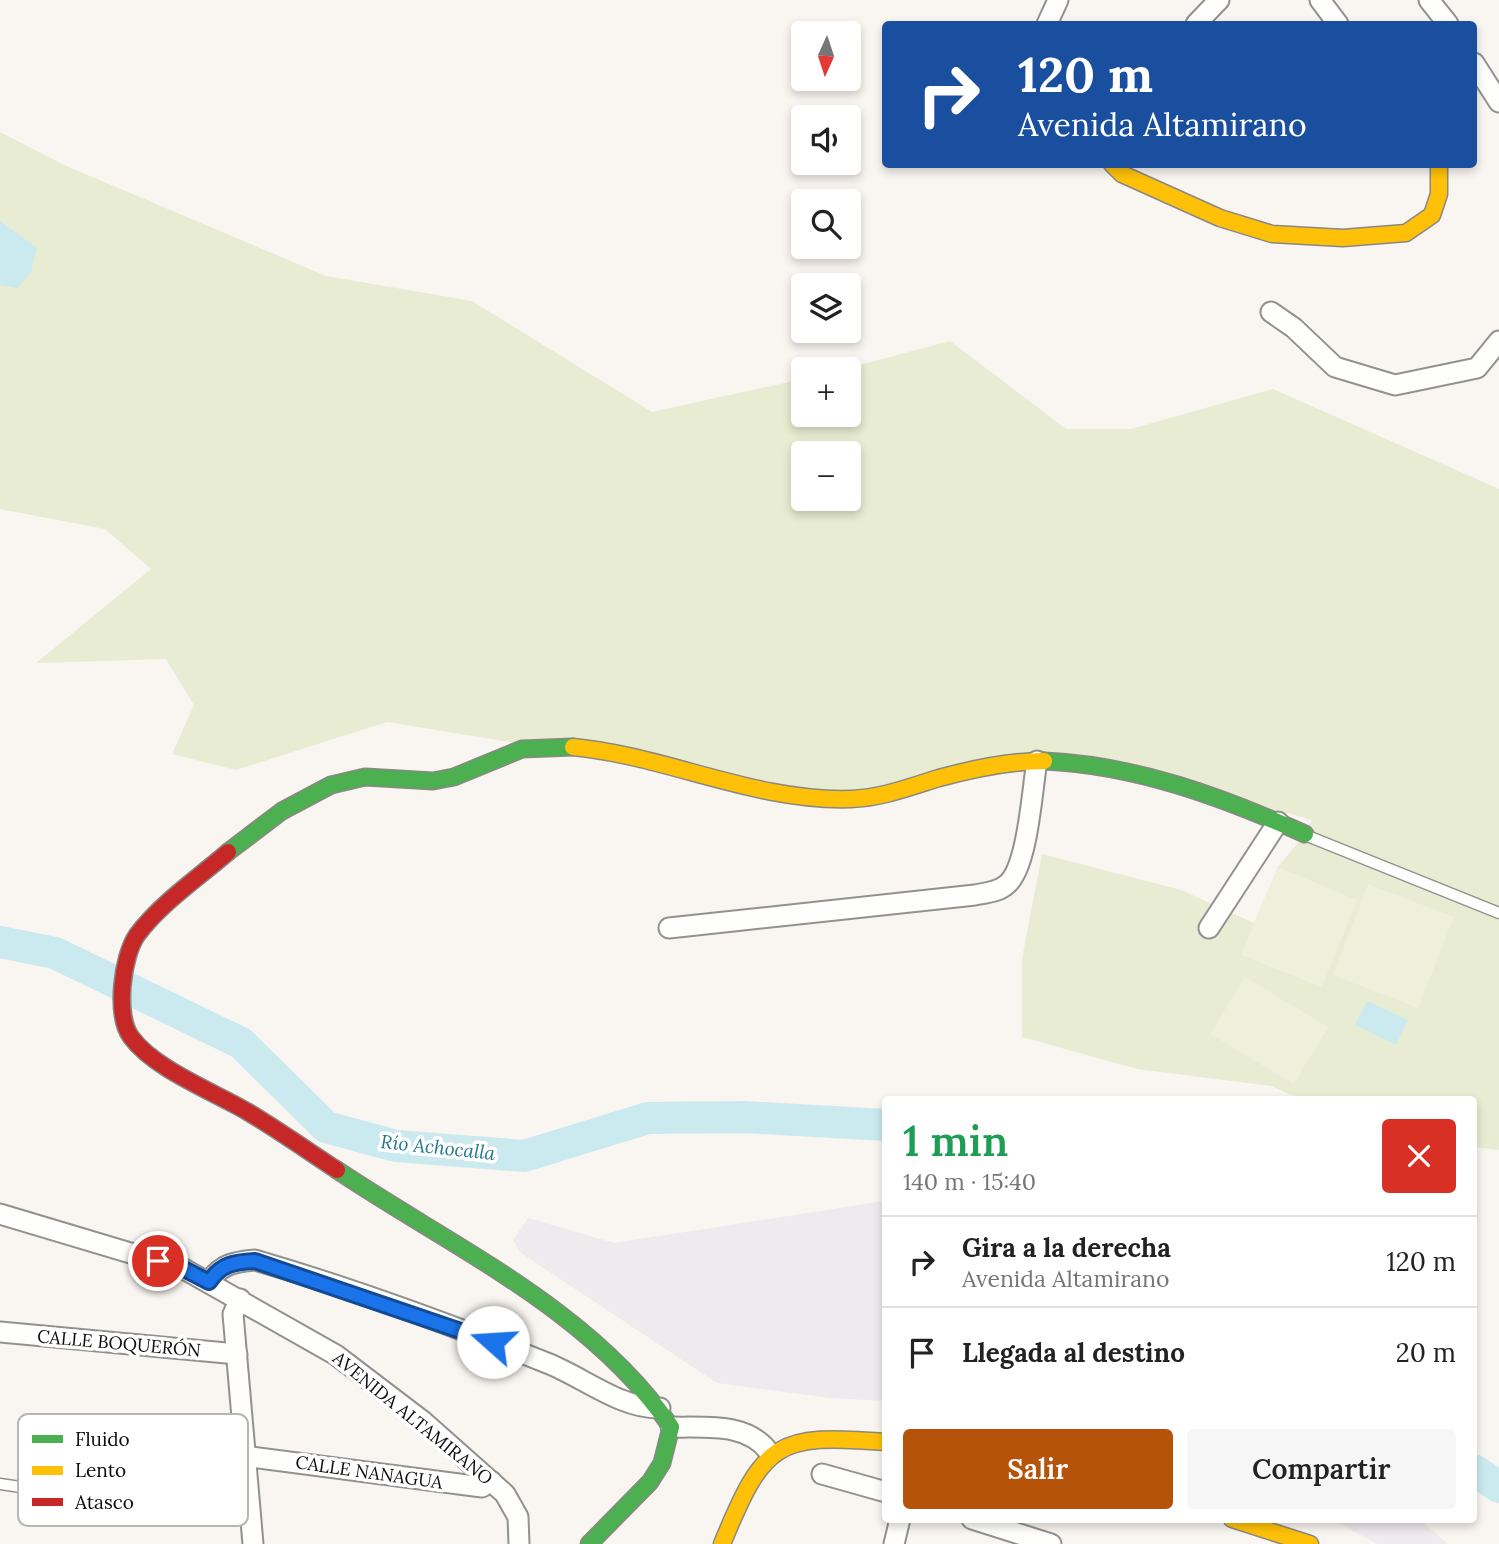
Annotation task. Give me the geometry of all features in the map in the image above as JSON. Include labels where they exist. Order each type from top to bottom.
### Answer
[{"type":"street","points":[[1048,21],[1058,0]]},
{"type":"street","points":[[1199,21],[1219,0]]},
{"type":"street","points":[[1320,0],[1336,21]]},
{"type":"street","points":[[1429,0],[1446,21]]},
{"type":"street","points":[[1477,68],[1499,102]]},
{"type":"street","points":[[1115,168],[1122,174],[1233,222],[1272,234],[1343,238],[1406,233],[1432,215],[1438,194],[1438,168]]},
{"type":"street","points":[[1271,312],[1294,328],[1335,367],[1395,386],[1477,368],[1499,341]]},
{"type":"street","points":[[589,1544],[650,1482],[662,1462],[671,1427],[660,1408],[640,1382],[605,1352],[488,1266],[253,1115],[167,1067],[138,1046],[128,1034],[122,988],[126,949],[146,922],[250,833],[323,789],[352,778],[375,777],[423,782],[448,779],[514,751],[562,745],[609,752],[754,787],[854,799],[962,772],[1037,761],[1069,762],[1168,780],[1305,834]]},
{"type":"street","points":[[668,928],[975,895],[1005,886],[1014,877],[1021,859],[1037,761]]},
{"type":"street","points":[[1209,928],[1278,822]]},
{"type":"street","name":"AVENIDA ALTAMIRANO","points":[[0,1214],[184,1269],[336,1355],[424,1422],[491,1481],[514,1507],[520,1528],[519,1544]]},
{"type":"street","points":[[209,1282],[217,1270],[233,1262],[255,1261],[493,1342],[576,1375],[631,1404],[660,1408]]},
{"type":"street","points":[[240,1299],[233,1314],[241,1414]]},
{"type":"street","name":"CALLE BOQUERÓN","points":[[0,1332],[237,1354]]},
{"type":"street","points":[[671,1427],[743,1432],[760,1440],[769,1452]]},
{"type":"street","points":[[722,1544],[747,1483],[769,1452],[786,1443],[813,1438],[882,1442]]},
{"type":"street","name":"CALLE NANAGUA","points":[[248,1457],[482,1487],[491,1481]]},
{"type":"street","points":[[822,1474],[882,1491]]},
{"type":"street","points":[[248,1495],[253,1544]]},
{"type":"street","points":[[894,1544],[899,1523]]},
{"type":"street","points":[[985,1523],[1051,1544]]},
{"type":"street","points":[[1244,1523],[1310,1544]]},
{"type":"lane","points":[[1305,834],[1499,914]]},
{"type":"lane","points":[[0,1484],[18,1487]]},
{"type":"shaded area","points":[[882,1201],[882,1401],[831,1398],[717,1383],[521,1253],[513,1240],[528,1218],[614,1243]]},
{"type":"shaded area","points":[[1338,1523],[1424,1523],[1448,1544],[1378,1544]]},
{"type":"green space","points":[[0,132],[64,165],[326,276],[472,301],[652,412],[791,382],[791,427],[861,427],[861,365],[950,341],[1066,429],[1131,429],[1273,389],[1499,489],[1499,1150],[1477,1147],[1477,1096],[1294,1096],[1271,1086],[1137,1069],[1022,1037],[1022,959],[1042,854],[1181,890],[1254,923],[1278,867],[1305,834],[1312,820],[1160,777],[1044,766],[865,800],[387,722],[236,770],[172,754],[194,705],[166,659],[36,663],[151,569],[105,529],[0,509]]},
{"type":"green space","points":[[1278,867],[1357,900],[1322,987],[1241,955]]},
{"type":"green space","points":[[1368,884],[1454,917],[1418,1008],[1333,975]]},
{"type":"green space","points":[[1245,977],[1328,1027],[1294,1084],[1210,1034]]},
{"type":"water","points":[[0,221],[37,248],[31,272],[17,288],[0,285]]},
{"type":"water","points":[[1367,1001],[1408,1020],[1396,1045],[1355,1025]]},
{"type":"waterway","name":"Río Achocalla","points":[[0,942],[55,953],[241,1043],[326,1127],[396,1146],[524,1156],[648,1118],[743,1117],[882,1125]]},
{"type":"waterway","name":"Río Achocalla","points":[[1477,1472],[1499,1487]]},
{"type":"traffic: fast","points":[[228,852],[282,811],[331,785],[365,777],[433,781],[454,777],[522,749],[573,747]]},
{"type":"traffic: fast","points":[[1044,761],[1112,769],[1178,785],[1305,834]]},
{"type":"traffic: fast","points":[[337,1170],[472,1254],[560,1315],[601,1348],[638,1386],[671,1427],[662,1463],[650,1482],[589,1544]]},
{"type":"traffic: slow","points":[[1116,168],[1122,174],[1220,218],[1272,234],[1343,238],[1406,233],[1432,215],[1439,194],[1439,168]]},
{"type":"traffic: slow","points":[[573,747],[643,759],[746,786],[815,798],[873,797],[978,769],[1018,762],[1044,761]]},
{"type":"traffic: slow","points":[[722,1544],[750,1484],[763,1465],[778,1451],[797,1443],[820,1440],[882,1442]]},
{"type":"traffic: slow","points":[[1244,1523],[1310,1544]]},
{"type":"traffic: jam","points":[[228,852],[168,902],[137,935],[127,957],[122,986],[126,1027],[141,1049],[169,1070],[248,1112],[337,1170]]},
{"type":"route","points":[[158,1261],[184,1269],[209,1282],[217,1270],[233,1262],[255,1261],[296,1272],[493,1342]]}]
